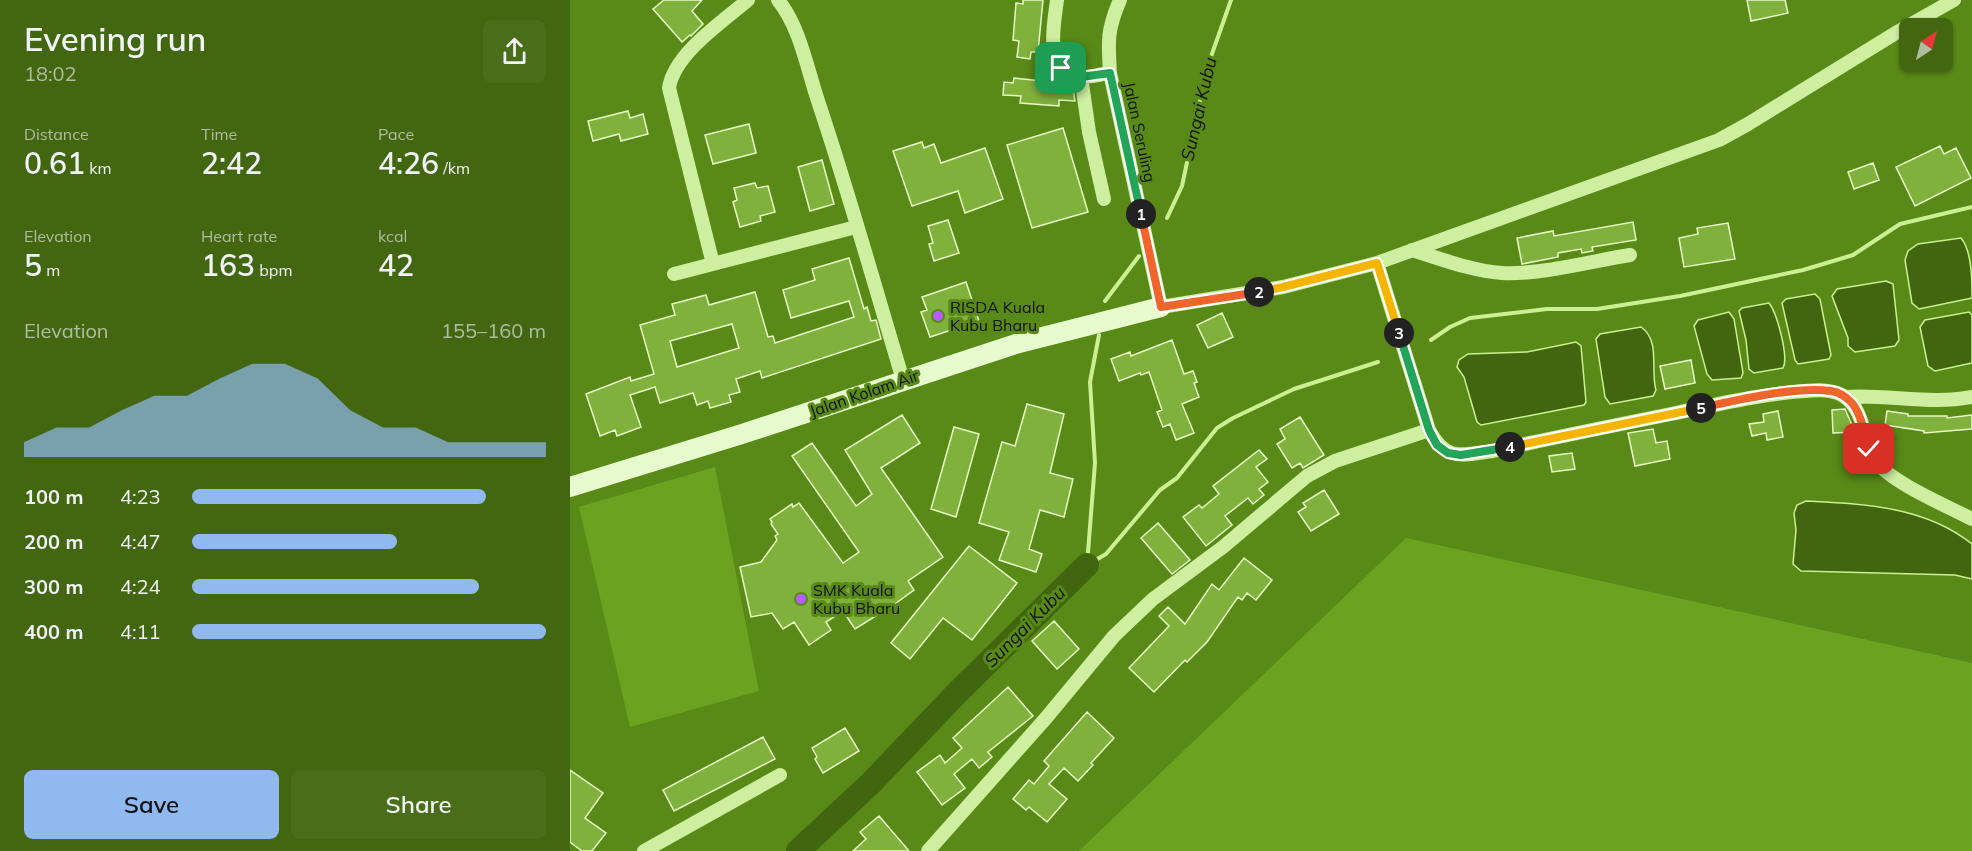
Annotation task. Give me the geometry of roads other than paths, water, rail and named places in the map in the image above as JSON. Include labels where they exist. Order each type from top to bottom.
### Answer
[{"type":"street","points":[[713,264],[669,88],[670,78],[688,52],[748,0]]},
{"type":"street","points":[[777,0],[787,13],[796,33],[903,380]]},
{"type":"street","points":[[1057,0],[1053,46],[1055,60],[1061,68],[1081,77],[1110,73]]},
{"type":"street","name":"Jalan Seruling","points":[[1120,0],[1112,18],[1108,36],[1110,73],[1161,307]]},
{"type":"street","points":[[1161,307],[1283,287],[1377,263],[1719,140],[1954,0]]},
{"type":"street","points":[[1081,77],[1089,132],[1104,199]]},
{"type":"street","points":[[674,274],[856,227]]},
{"type":"street","points":[[1412,250],[1455,263],[1502,273],[1520,273],[1630,255]]},
{"type":"street","points":[[1377,263],[1429,430],[1437,445],[1448,453],[1461,455],[1493,451],[1749,398],[1806,391],[1830,391],[1845,397],[1858,411],[1869,449],[1885,472],[1972,519]]},
{"type":"street","name":"Jalan Kolam Air","points":[[570,487],[836,404],[1019,343],[1161,307]]},
{"type":"street","points":[[1845,397],[1870,395],[1935,401],[1972,397]]},
{"type":"street","points":[[927,851],[1046,718],[1114,636],[1153,599],[1223,547],[1307,476],[1335,461],[1429,430]]},
{"type":"street","points":[[644,851],[780,775]]},
{"type":"waterway","name":"Sungai Kubu","points":[[1167,218],[1182,186],[1207,68],[1231,0]]},
{"type":"waterway","points":[[1431,340],[1450,327],[1470,318],[1547,309],[1597,309],[1680,296],[1803,270],[1853,255],[1900,224],[1972,207]]},
{"type":"waterway","name":"Sungai Kubu","points":[[1105,301],[1139,256]]},
{"type":"waterway","name":"Sungai Kubu","points":[[1087,565],[1095,463],[1090,382],[1099,335]]},
{"type":"waterway","points":[[1087,565],[1106,554],[1160,490],[1177,478],[1217,428],[1294,389],[1378,362]]},
{"type":"waterway","name":"Sungai Kubu","points":[[798,851],[871,783],[956,694],[1087,565]]},
{"type":"place","name":"RISDA Kuala Kubu Bharu","points":[[938,316]]},
{"type":"place","name":"SMK Kuala Kubu Bharu","points":[[801,599]]}]
